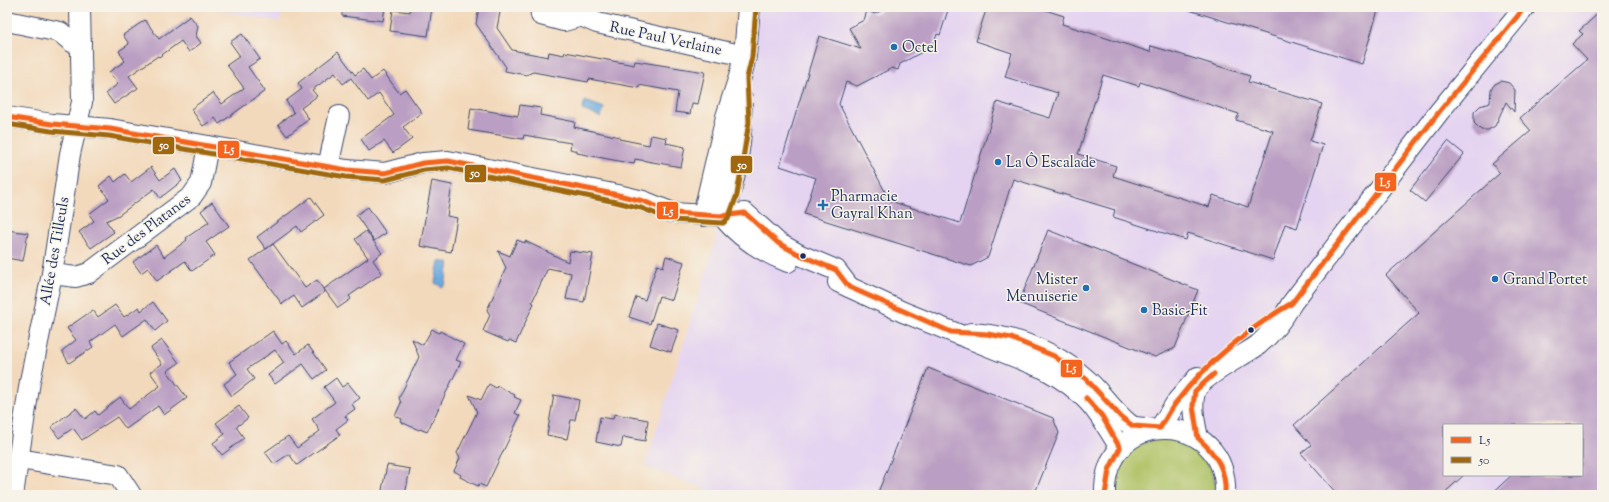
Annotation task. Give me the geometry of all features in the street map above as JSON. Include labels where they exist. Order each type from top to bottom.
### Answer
[{"type":"main road","points":[[713,215],[728,118],[745,56],[749,7]]},
{"type":"street","name":"Allée des Tilleuls","points":[[13,495],[20,460],[30,381],[52,274],[70,154],[82,102],[80,7]]},
{"type":"street","points":[[540,7],[541,15],[564,21],[575,12]]},
{"type":"street","points":[[1198,438],[1193,406],[1195,391],[1207,378],[1257,345],[1283,319],[1292,303],[1439,112],[1525,7]]},
{"type":"street","name":"Rue Paul Verlaine","points":[[575,12],[597,23],[745,56]]},
{"type":"street","points":[[7,21],[60,32],[72,42],[81,42]]},
{"type":"street","points":[[328,167],[339,116]]},
{"type":"street","points":[[7,117],[110,129],[328,167],[385,174],[423,163],[448,162],[618,195],[643,201],[673,213],[713,215],[776,257],[951,332],[1045,369],[1081,392],[1102,416],[1120,448]]},
{"type":"street","name":"Rue des Platanes","points":[[52,274],[76,277],[88,273],[192,196],[201,183],[208,146]]},
{"type":"street","points":[[1105,495],[1105,482],[1110,464],[1120,448],[1130,439],[1143,432],[1158,428],[1178,400],[1210,364],[1275,313],[1292,303]]},
{"type":"street","points":[[951,332],[987,334],[1011,338],[1036,347],[1054,356],[1086,379],[1121,417],[1134,426],[1179,430],[1198,438],[1212,450],[1221,466],[1226,484],[1225,495]]},
{"type":"street","points":[[20,460],[118,475],[131,495]]},
{"type":"shaded area","points":[[204,7],[283,7],[280,22]]},
{"type":"shaded area","points":[[748,7],[1602,7],[1602,495],[720,495],[645,466],[715,243]]},
{"type":"green space","points":[[1163,438],[1186,442],[1203,455],[1213,474],[1215,481],[1215,495],[1115,495],[1118,472],[1121,463],[1126,456],[1132,449],[1140,445]]},
{"type":"water","points":[[585,101],[604,108],[601,117],[582,110]]},
{"type":"water","points":[[439,261],[449,263],[445,285],[442,287],[435,283]]},
{"type":"building","points":[[342,7],[385,7],[383,21],[342,16]]},
{"type":"building","points":[[411,7],[432,7],[428,36],[390,31],[393,10],[410,12]]},
{"type":"building","points":[[479,7],[501,7],[497,28],[512,50],[548,57],[549,52],[564,55],[565,52],[634,65],[635,61],[705,72],[698,104],[692,103],[690,114],[675,112],[678,92],[639,85],[639,88],[589,79],[588,82],[533,72],[526,75],[505,71],[506,67],[476,24]]},
{"type":"building","points":[[888,7],[949,7],[940,35],[937,34],[933,46],[900,64],[898,70],[892,68],[857,86],[846,82],[839,104],[890,201],[960,223],[997,102],[1050,118],[1058,93],[1005,77],[1012,53],[976,41],[987,7],[1036,7],[1064,16],[1062,24],[1150,52],[1151,46],[1189,57],[1250,76],[1248,82],[1322,104],[1310,141],[1323,145],[1297,228],[1285,224],[1273,260],[1188,233],[1186,240],[1113,217],[1115,210],[1013,179],[988,257],[971,266],[804,214],[816,178],[780,166],[819,36],[861,49],[849,28],[864,20],[867,11],[875,14]],"holes":[[[1103,75],[1139,86],[1140,82],[1239,114],[1236,120],[1273,131],[1248,207],[1213,195],[1209,207],[1113,176],[1116,166],[1078,154]]]},
{"type":"building","points":[[1190,7],[1379,7],[1362,64],[1189,10]]},
{"type":"building","name":"Grand Portet","points":[[1602,10],[1602,495],[1490,495],[1511,476],[1583,476],[1583,424],[1443,424],[1443,476],[1463,476],[1442,495],[1338,495],[1301,453],[1311,445],[1294,425],[1419,313],[1386,275],[1500,173],[1492,164],[1531,131],[1520,118],[1587,60],[1572,44],[1583,34],[1579,31]]},
{"type":"building","points":[[190,16],[198,26],[196,36],[201,43],[189,52],[181,41],[129,76],[138,88],[114,104],[106,93],[118,84],[109,72],[125,61],[119,51],[129,44],[123,35],[145,20],[159,39]]},
{"type":"building","points":[[242,34],[260,59],[248,67],[265,91],[219,124],[215,118],[203,126],[191,109],[213,93],[222,104],[244,88],[227,65],[240,56],[230,42]]},
{"type":"building","points":[[338,52],[355,75],[363,69],[371,80],[383,71],[399,93],[405,89],[422,113],[403,127],[412,139],[393,153],[384,141],[369,151],[361,139],[394,115],[379,93],[368,101],[351,78],[343,84],[335,73],[312,90],[317,96],[301,108],[309,119],[287,136],[278,124],[294,113],[286,101],[302,89],[298,83]]},
{"type":"building","points":[[1501,81],[1509,83],[1515,90],[1514,112],[1506,102],[1495,126],[1488,130],[1481,130],[1474,123],[1474,112],[1480,106],[1490,103],[1491,89],[1495,84]]},
{"type":"building","points":[[520,105],[541,108],[540,115],[575,122],[574,127],[620,137],[619,139],[649,145],[651,135],[667,138],[666,143],[685,147],[681,167],[635,159],[634,164],[577,153],[577,151],[570,149],[571,143],[524,135],[523,139],[468,130],[471,108],[518,116]]},
{"type":"building","points":[[1448,141],[1464,154],[1425,202],[1410,190]]},
{"type":"building","points":[[151,167],[160,180],[175,169],[182,181],[160,198],[154,189],[119,215],[106,221],[114,232],[91,248],[79,232],[94,221],[89,214],[109,199],[99,186],[111,176],[115,182],[125,174],[131,182]]},
{"type":"building","points":[[432,181],[452,185],[447,216],[457,218],[451,252],[420,246]]},
{"type":"building","points":[[311,197],[324,215],[301,232],[297,226],[266,249],[257,237]]},
{"type":"building","points":[[212,202],[229,226],[206,242],[215,255],[192,271],[185,261],[157,281],[148,268],[141,273],[133,262],[156,245],[164,257],[187,240],[186,238],[209,222],[201,211]]},
{"type":"building","points":[[368,207],[386,233],[374,241],[356,215]]},
{"type":"building","points":[[7,230],[28,233],[23,261],[7,258]]},
{"type":"building","points":[[1048,230],[1198,290],[1175,348],[1155,357],[1019,303]]},
{"type":"building","points":[[366,231],[382,253],[373,260],[382,273],[349,296],[351,299],[338,308],[324,289],[368,258],[355,239]]},
{"type":"building","points":[[517,240],[525,243],[525,241],[568,262],[570,251],[593,254],[584,302],[566,299],[571,273],[548,268],[532,302],[534,303],[516,343],[509,340],[508,342],[483,331],[490,315],[487,310],[506,268],[498,251],[510,256]]},
{"type":"building","points":[[273,244],[305,288],[317,280],[325,292],[302,308],[294,296],[282,304],[250,260]]},
{"type":"building","points":[[666,256],[684,262],[672,300],[659,296],[650,324],[629,317],[636,297],[645,300],[657,265],[663,267]]},
{"type":"building","points":[[153,302],[167,321],[155,331],[147,319],[123,336],[115,324],[90,342],[93,347],[69,363],[62,351],[76,340],[67,328],[93,310],[98,317],[115,305],[124,317],[139,307],[141,311]]},
{"type":"building","points":[[657,323],[679,330],[671,352],[650,345]]},
{"type":"building","points":[[432,329],[439,333],[440,331],[464,344],[456,360],[461,362],[427,432],[401,422],[402,419],[395,416],[401,403],[399,398],[419,357],[412,339],[423,345]]},
{"type":"building","points":[[273,331],[282,344],[286,341],[296,354],[308,345],[326,370],[314,379],[303,364],[275,384],[268,375],[284,363],[275,350],[247,369],[254,379],[232,396],[224,384],[237,374],[229,362]]},
{"type":"building","points":[[162,340],[179,363],[167,371],[187,398],[164,415],[158,406],[126,429],[117,417],[82,440],[73,428],[59,438],[51,427],[76,408],[85,419],[95,411],[98,415],[120,397],[129,409],[160,386],[150,372],[162,364],[151,348]]},
{"type":"building","points":[[928,368],[1053,418],[1059,433],[1034,495],[877,495]]},
{"type":"building","points":[[336,378],[342,387],[348,383],[360,398],[352,404],[355,409],[345,416],[348,420],[336,429],[340,435],[297,465],[289,454],[274,464],[265,452],[288,436],[297,448],[320,431],[312,419],[335,402],[324,387]]},
{"type":"building","points":[[489,384],[496,388],[497,386],[515,395],[514,397],[521,400],[515,413],[520,416],[486,487],[479,484],[478,486],[460,477],[461,475],[454,471],[460,458],[457,453],[477,412],[469,395],[481,400]]},
{"type":"building","points":[[554,395],[579,400],[575,420],[571,420],[567,439],[547,435]]},
{"type":"building","points":[[239,406],[248,418],[236,427],[244,438],[222,455],[213,443],[225,434],[216,423]]},
{"type":"building","points":[[614,414],[648,420],[645,441],[623,437],[621,447],[596,442],[600,417],[613,419]]},
{"type":"building","points":[[387,465],[410,469],[405,495],[381,495]]},
{"type":"transit line","name":"L5","points":[[7,117],[52,124],[110,129],[347,170],[385,173],[423,163],[448,161],[618,195],[643,201],[673,213],[722,216],[745,213],[778,243],[800,255],[836,270],[849,287],[951,332],[987,334],[1011,338],[1054,356],[1086,379],[1121,417],[1133,426],[1160,428],[1178,400],[1202,372],[1230,346],[1261,323],[1292,303],[1439,112],[1525,7]]},
{"type":"transit line","name":"50","points":[[7,124],[51,131],[109,136],[346,177],[385,180],[424,170],[448,168],[616,202],[641,208],[672,220],[723,223],[728,219],[737,195],[749,122],[747,78],[752,57],[756,8]]},
{"type":"transit line","name":"L5","points":[[1214,374],[1195,391],[1193,406],[1198,438],[1210,450],[1219,463],[1224,478],[1225,495]]},
{"type":"transit line","name":"L5","points":[[1086,398],[1102,416],[1120,448],[1109,470],[1105,495]]},
{"type":"place","name":"Octel","points":[[894,47]]},
{"type":"place","name":"La Ô Escalade","points":[[998,162]]},
{"type":"place","name":"Pharmacie Gayral Khan","points":[[823,205]]},
{"type":"place","name":"Grand Portet","points":[[1495,279]]},
{"type":"place","name":"Mister Menuiserie","points":[[1086,288]]},
{"type":"place","name":"Basic-Fit","points":[[1144,310]]}]
